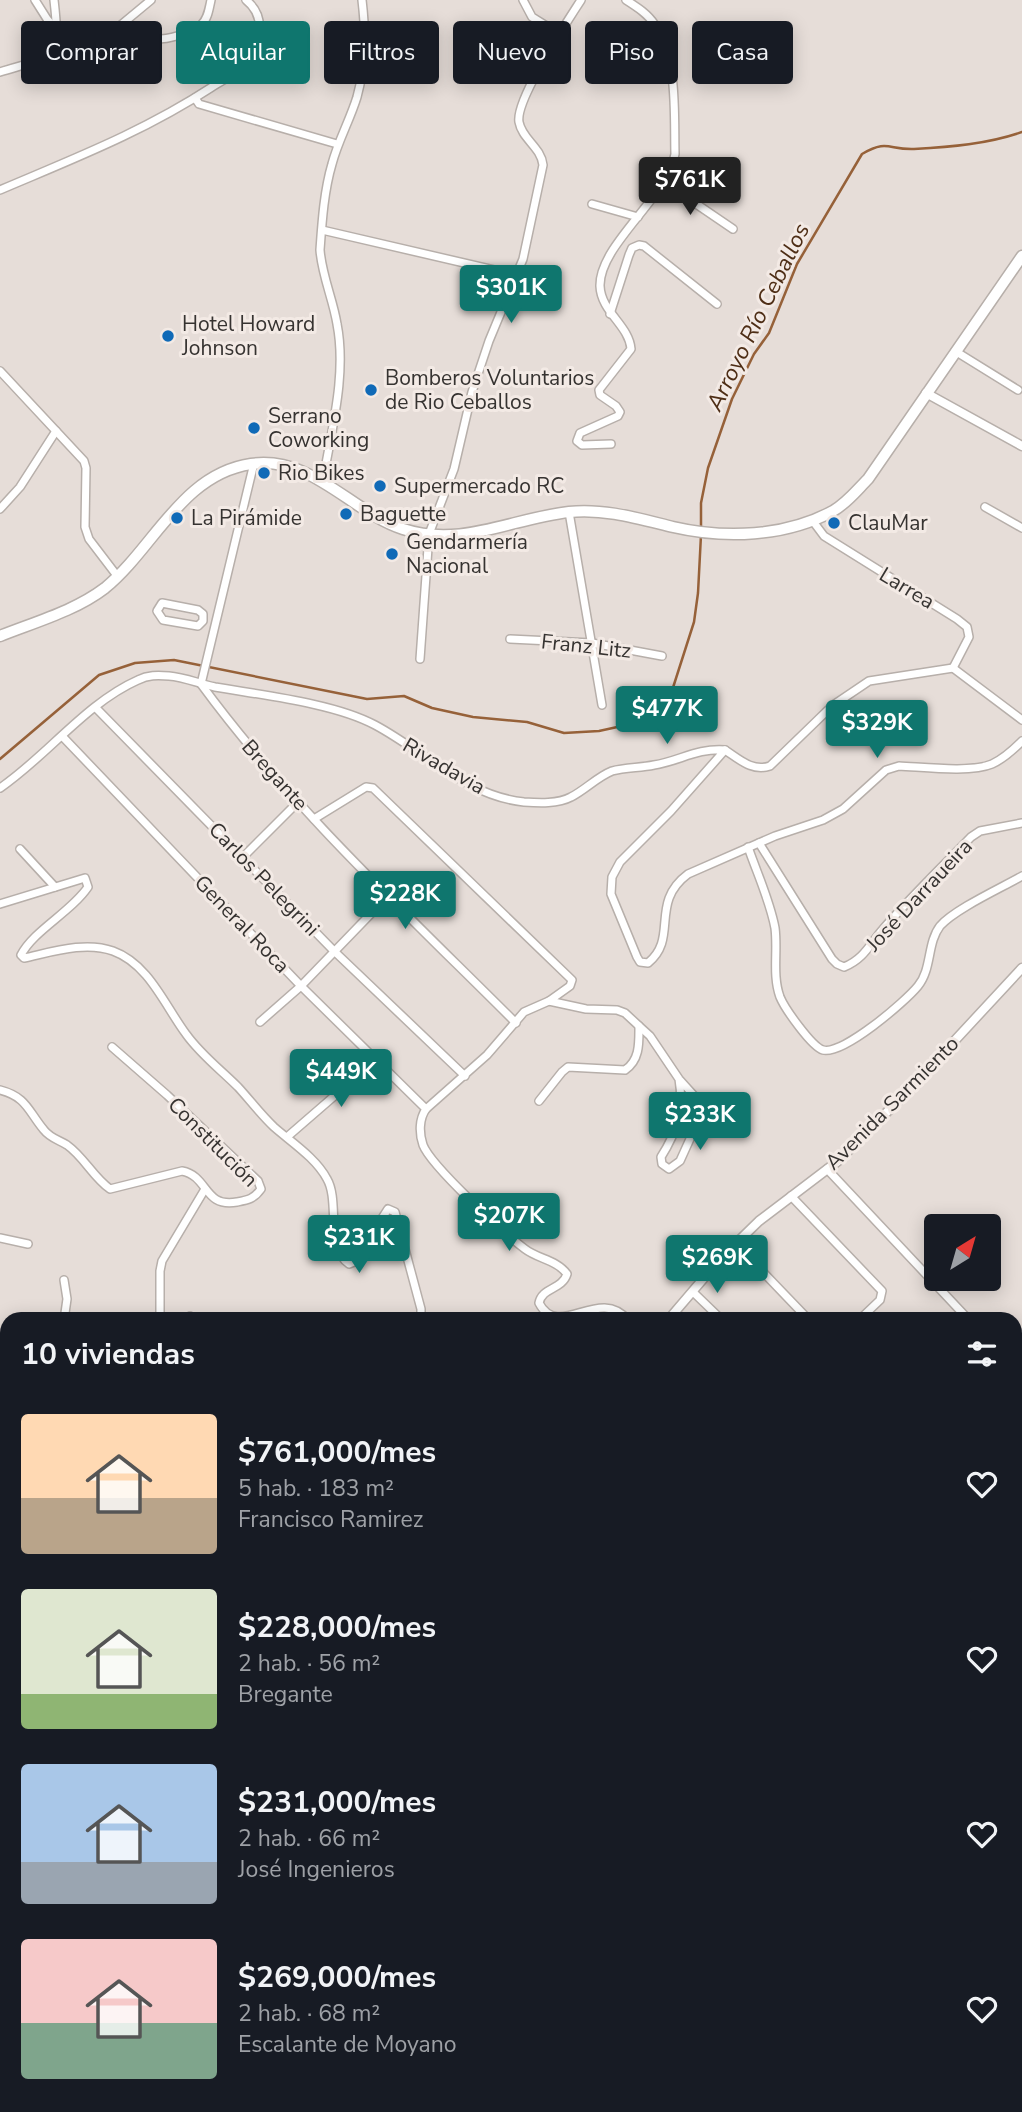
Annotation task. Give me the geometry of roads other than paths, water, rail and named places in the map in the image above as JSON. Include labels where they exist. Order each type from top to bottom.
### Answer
[{"type":"main road","points":[[0,636],[77,606],[118,577],[179,505],[221,473],[254,463],[288,467],[323,481],[371,515],[404,530],[429,534],[460,536],[569,512],[590,511],[709,534],[752,534],[812,520],[842,504],[868,479],[955,351],[1020,262]]},
{"type":"street","points":[[35,0],[50,21]]},
{"type":"street","points":[[54,0],[57,21]]},
{"type":"street","points":[[125,21],[150,0]]},
{"type":"street","points":[[162,39],[194,30],[201,25],[211,0]]},
{"type":"street","points":[[0,190],[118,141],[195,98],[234,72],[250,57],[260,26],[256,11],[246,0]]},
{"type":"street","points":[[323,481],[338,388],[339,363],[338,326],[321,262],[322,230],[331,167],[356,97],[365,59],[362,0]]},
{"type":"street","points":[[523,0],[532,17],[538,21]]},
{"type":"street","points":[[569,21],[581,0]]},
{"type":"street","points":[[611,444],[582,445],[578,441],[580,433],[618,416],[620,412],[616,406],[600,395],[599,390],[631,349],[630,341],[602,299],[600,283],[617,245],[664,182],[674,164],[675,154],[667,51],[654,23],[626,0]]},
{"type":"street","points":[[0,72],[21,66]]},
{"type":"street","points":[[420,659],[429,534],[454,469],[472,391],[516,275],[534,212],[543,165],[542,157],[520,128],[518,118],[520,107],[533,84]]},
{"type":"street","points":[[195,98],[199,104],[337,144]]},
{"type":"street","points":[[664,182],[733,229]]},
{"type":"street","points":[[592,204],[638,217]]},
{"type":"street","points":[[322,230],[516,275]]},
{"type":"street","points":[[610,314],[629,255],[632,248],[639,245],[644,246],[718,304]]},
{"type":"street","points":[[955,351],[1018,390]]},
{"type":"street","points":[[0,371],[78,454],[86,467],[85,527],[89,539],[118,577]]},
{"type":"street","points":[[926,393],[1022,446]]},
{"type":"street","points":[[0,509],[20,487],[56,431]]},
{"type":"street","points":[[202,681],[254,463]]},
{"type":"street","points":[[985,507],[1022,528]]},
{"type":"street","points":[[569,512],[602,705]]},
{"type":"street","name":"Larrea","points":[[812,520],[824,536],[967,627],[969,637],[953,668]]},
{"type":"street","points":[[162,603],[167,603],[198,610],[203,614],[204,621],[198,626],[163,620],[157,611],[162,603]]},
{"type":"street","points":[[204,621],[216,624]]},
{"type":"street","name":"Franz Litz","points":[[510,639],[592,643],[662,656]]},
{"type":"street","points":[[1022,720],[953,668],[869,681],[832,706],[769,766],[762,769],[749,766],[725,750],[671,811],[620,862],[612,877],[611,894],[640,962],[648,963],[658,955],[662,947],[666,902],[676,883],[688,874],[748,847],[823,820],[843,809],[886,770],[899,766],[977,768],[992,764],[1022,741]]},
{"type":"street","name":"Rivadavia","points":[[0,788],[122,688],[153,675],[202,681],[353,716],[375,725],[435,765],[473,786],[501,797],[524,802],[557,802],[570,798],[611,772],[656,765],[707,749],[725,750]]},
{"type":"street","name":"Bregante","points":[[202,681],[255,755],[298,802],[516,1023]]},
{"type":"street","name":"Carlos Pelegrini","points":[[96,708],[334,951],[465,1076]]},
{"type":"street","name":"General Roca","points":[[62,736],[301,986],[426,1109]]},
{"type":"street","points":[[314,819],[366,787],[373,788],[572,980],[570,986],[524,1012],[465,1076],[421,1116],[424,1147],[434,1161],[526,1250],[557,1264],[567,1274],[559,1286],[544,1292],[539,1298],[544,1312]]},
{"type":"street","points":[[243,856],[298,802]]},
{"type":"street","name":"José Darraueira","points":[[759,843],[832,959],[845,967],[864,954],[881,930],[971,837],[980,831],[1022,823]]},
{"type":"street","points":[[748,847],[774,925],[775,970],[780,998],[812,1044],[820,1050],[831,1051],[862,1034],[919,985],[927,968],[934,938],[941,926],[956,914],[1022,876]]},
{"type":"street","points":[[20,849],[55,887]]},
{"type":"street","points":[[0,904],[85,878],[88,887],[83,894],[21,955],[24,958],[72,948],[100,948],[115,952],[143,972],[204,1057],[326,1175],[331,1186],[332,1219],[344,1261],[349,1264],[354,1262],[381,1216],[388,1209],[395,1212],[421,1312]]},
{"type":"street","points":[[260,1022],[301,986],[389,895]]},
{"type":"street","name":"Avenida Sarmiento","points":[[675,1312],[759,1221],[827,1169],[908,1091],[1022,968]]},
{"type":"street","points":[[549,1000],[586,1009],[617,1010],[625,1013],[650,1036],[679,1079],[698,1100],[698,1121],[680,1161],[669,1168],[662,1164],[661,1157],[680,1115],[683,1099],[679,1079]]},
{"type":"street","points":[[539,1101],[568,1067],[628,1069],[639,1049],[639,1026]]},
{"type":"street","name":"Constitución","points":[[0,1090],[26,1103],[44,1131],[67,1145],[110,1189],[182,1171],[197,1178],[212,1197],[226,1204],[250,1200],[261,1189],[258,1181],[112,1047]]},
{"type":"street","points":[[287,1137],[377,1059]]},
{"type":"street","points":[[827,1169],[961,1312]]},
{"type":"street","points":[[160,1312],[162,1261],[205,1189]]},
{"type":"street","points":[[791,1196],[882,1291],[880,1300],[867,1312]]},
{"type":"street","points":[[0,1238],[28,1244]]},
{"type":"street","points":[[736,1244],[802,1312]]},
{"type":"street","points":[[64,1280],[67,1299],[65,1312]]},
{"type":"street","points":[[693,1292],[714,1312]]},
{"type":"street","points":[[578,1312],[608,1307],[620,1312]]},
{"type":"waterway","name":"Arroyo Río Ceballos","points":[[701,529],[701,503],[708,468],[732,399],[754,354],[769,333],[797,264],[862,154],[883,146],[905,149],[955,146],[1022,132]]},
{"type":"waterway","name":"Arroyo Río Ceballos","points":[[0,759],[99,675],[135,663],[174,660],[367,699],[404,696],[432,708],[473,717],[527,722],[564,733],[599,731],[631,724],[655,714],[670,697],[694,622],[701,535]]},
{"type":"place","name":"Hotel Howard Johnson","points":[[168,336]]},
{"type":"place","name":"Bomberos Voluntarios de Rio Ceballos","points":[[371,390]]},
{"type":"place","name":"Serrano Coworking","points":[[254,428]]},
{"type":"place","name":"Rio Bikes","points":[[264,473]]},
{"type":"place","name":"Supermercado RC","points":[[380,486]]},
{"type":"place","name":"Baguette","points":[[346,514]]},
{"type":"place","name":"La Pirámide","points":[[177,518]]},
{"type":"place","name":"ClauMar","points":[[834,523]]},
{"type":"place","name":"Gendarmería Nacional","points":[[392,554]]}]
